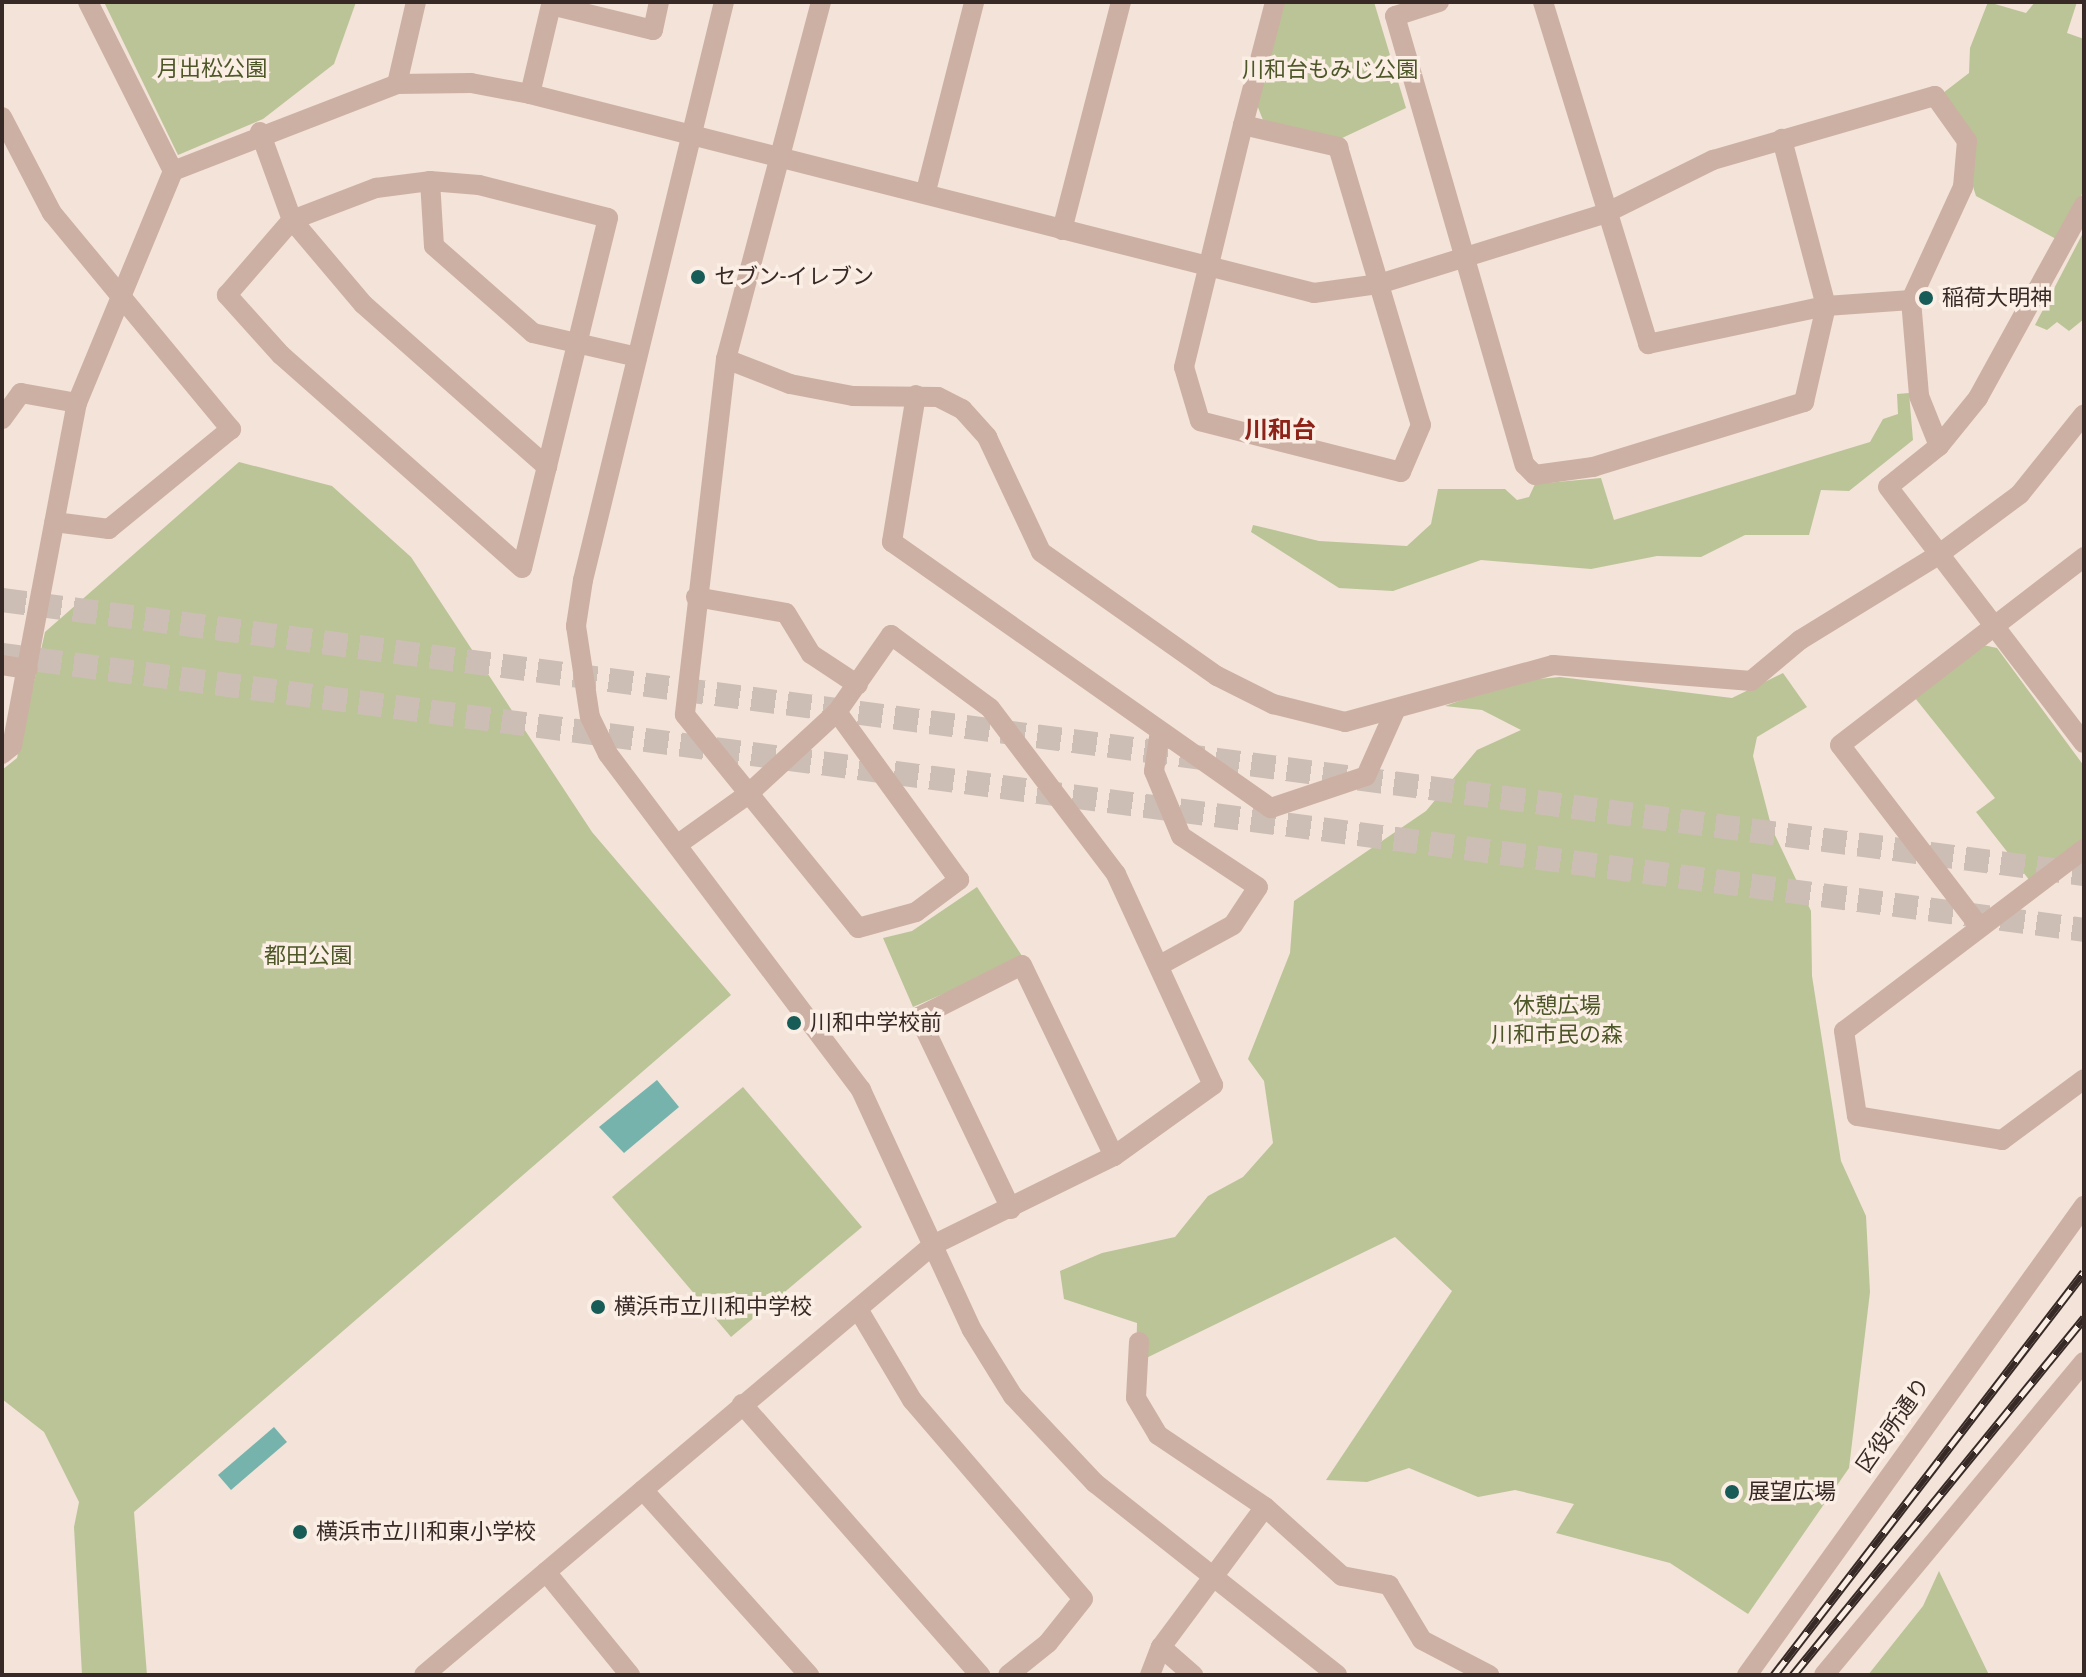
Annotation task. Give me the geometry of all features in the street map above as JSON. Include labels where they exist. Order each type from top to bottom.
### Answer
[{"type":"street","points":[[88,2],[173,171]]},
{"type":"street","points":[[397,84],[416,2]]},
{"type":"street","points":[[530,94],[544,4],[653,30],[659,2]]},
{"type":"street","points":[[724,2],[583,580],[579,679],[608,754],[861,1090],[933,1245],[1013,1396],[1095,1483],[1337,1675]]},
{"type":"street","points":[[821,2],[783,157],[726,359],[696,597],[685,715],[858,928],[916,912],[959,880],[837,712]]},
{"type":"street","points":[[926,191],[974,2]]},
{"type":"street","points":[[1062,230],[1121,2]]},
{"type":"street","points":[[1243,125],[1338,147],[1421,425],[1401,472],[1200,421],[1184,367],[1243,125],[1275,2]]},
{"type":"street","points":[[1439,2],[1395,16],[1525,465],[1535,475],[1593,467],[1804,402],[1826,306],[1782,139]]},
{"type":"street","points":[[1543,2],[1604,214],[1648,344],[1826,306],[1911,300]]},
{"type":"street","points":[[2,754],[12,746],[77,403],[118,293],[173,171],[260,132],[397,84],[471,83],[530,94],[926,191],[1208,270],[1314,293],[1379,284],[1604,214],[1713,160],[1935,96],[1944,102],[1967,141],[1963,187],[1911,300],[1919,396],[1939,446]]},
{"type":"street","points":[[2,117],[52,213],[231,429],[109,529],[54,522]]},
{"type":"street","points":[[260,132],[292,220],[363,304],[547,467]]},
{"type":"street","points":[[430,181],[434,246],[533,333],[577,346],[637,357]]},
{"type":"street","points":[[430,181],[479,185],[608,218],[522,568],[281,355],[227,295],[292,220],[376,188],[430,181]]},
{"type":"street","points":[[2084,205],[1978,398],[1939,446],[1888,487],[2084,743]]},
{"type":"street","points":[[726,359],[790,384],[853,396],[916,395],[962,409],[987,437],[1041,552],[1147,630],[1273,704],[1345,722],[1394,713],[1553,665],[1751,681],[1800,640],[1938,555],[2020,494],[2084,414]]},
{"type":"street","points":[[2,419],[21,393],[77,403]]},
{"type":"street","points":[[916,395],[892,542],[1271,808],[1366,776],[1394,713]]},
{"type":"street","points":[[1979,926],[1840,745],[2084,557]]},
{"type":"street","points":[[696,597],[786,613],[811,654],[858,685]]},
{"type":"street","points":[[424,1675],[933,1245],[1114,1156],[1213,1085],[1116,874],[990,708],[891,635],[837,712],[747,795],[677,845]]},
{"type":"street","points":[[2,665],[28,669]]},
{"type":"street","points":[[1160,731],[1154,771],[1181,836],[1258,887],[1233,925],[1160,965]]},
{"type":"street","points":[[2084,849],[1844,1031],[1857,1116],[2002,1140],[2084,1079]]},
{"type":"street","points":[[1011,1209],[919,1017],[1022,965],[1114,1156]]},
{"type":"street","name":"区役所通り","points":[[1747,1675],[2084,1206]]},
{"type":"street","points":[[858,1309],[940,1436],[1083,1599],[1048,1643],[1008,1675]]},
{"type":"street","points":[[1139,1342],[1136,1398],[1158,1435],[1265,1507],[1342,1576],[1389,1585],[1422,1640],[1489,1675]]},
{"type":"street","points":[[1824,1675],[2084,1362]]},
{"type":"street","points":[[742,1404],[980,1675]]},
{"type":"street","points":[[643,1490],[809,1675]]},
{"type":"street","points":[[1150,1675],[1161,1647],[1265,1507]]},
{"type":"street","points":[[546,1572],[630,1675]]},
{"type":"street","points":[[1161,1647],[1193,1675]]},
{"type":"green space","name":"月出松公園","points":[[104,2],[356,2],[334,64],[263,119],[178,155]]},
{"type":"green space","name":"川和台もみじ公園","points":[[1283,2],[1374,2],[1406,108],[1340,139],[1263,120],[1255,100]]},
{"type":"green space","points":[[1988,2],[2026,13],[2035,2],[2077,2],[2067,33],[2084,39],[2084,190],[2058,240],[1976,196],[1943,93],[1969,73],[1970,48]]},
{"type":"green space","points":[[2084,231],[2084,319],[2069,331],[2057,322],[2047,330],[2035,325]]},
{"type":"green space","points":[[1909,393],[1913,440],[1849,491],[1821,490],[1809,535],[1745,535],[1701,557],[1657,556],[1591,569],[1481,560],[1393,591],[1339,588],[1251,532],[1253,525],[1319,541],[1407,546],[1431,524],[1438,489],[1505,489],[1517,500],[1529,497],[1535,484],[1601,478],[1614,520],[1870,442],[1883,419],[1898,414],[1897,394]]},
{"type":"green space","name":"都田公園","points":[[239,462],[332,486],[411,557],[592,832],[731,995],[134,1512],[147,1675],[82,1675],[74,1527],[79,1502],[44,1432],[2,1399],[2,770],[17,758],[45,632]]},
{"type":"green space","points":[[1983,645],[1997,648],[2084,766],[2084,840],[2030,881],[1976,812],[1995,798],[1915,698]]},
{"type":"green space","name":"川和市民の森","points":[[1783,673],[1807,707],[1757,737],[1753,756],[1772,829],[1811,911],[1812,976],[1841,1161],[1866,1216],[1870,1292],[1849,1468],[1748,1614],[1670,1563],[1556,1533],[1574,1504],[1515,1490],[1478,1497],[1409,1468],[1367,1482],[1326,1480],[1452,1291],[1395,1237],[1136,1363],[1137,1323],[1064,1299],[1060,1271],[1102,1253],[1175,1237],[1208,1196],[1243,1177],[1273,1143],[1264,1081],[1248,1059],[1290,953],[1294,901],[1426,811],[1477,750],[1521,730],[1482,710],[1445,706],[1515,681],[1560,677],[1732,698]]},
{"type":"green space","points":[[977,887],[1024,959],[913,1007],[883,938],[912,931]]},
{"type":"green space","points":[[743,1087],[862,1227],[731,1337],[612,1197]]},
{"type":"green space","points":[[1939,1571],[1989,1675],[1868,1675],[1923,1606]]},
{"type":"water","points":[[657,1080],[679,1107],[624,1153],[599,1127]]},
{"type":"water","points":[[274,1427],[287,1442],[231,1490],[218,1475]]},
{"type":"tunnel","points":[[2,600],[2084,874]]},
{"type":"tunnel","points":[[2,655],[2084,930]]},
{"type":"railway","points":[[1774,1675],[2084,1272]]},
{"type":"railway","points":[[1793,1675],[2084,1318]]},
{"type":"place","name":"セブン-イレブン","points":[[698,277]]},
{"type":"place","name":"稲荷大明神","points":[[1926,298]]},
{"type":"place","name":"川和中学校前","points":[[794,1023]]},
{"type":"place","name":"横浜市立川和中学校","points":[[598,1307]]},
{"type":"place","name":"展望広場","points":[[1732,1492]]},
{"type":"place","name":"横浜市立川和東小学校","points":[[300,1532]]},
{"type":"district","name":"川和台","points":[[1280,431]]},
{"type":"park label","name":"休憩広場","points":[[1557,1006]]}]
